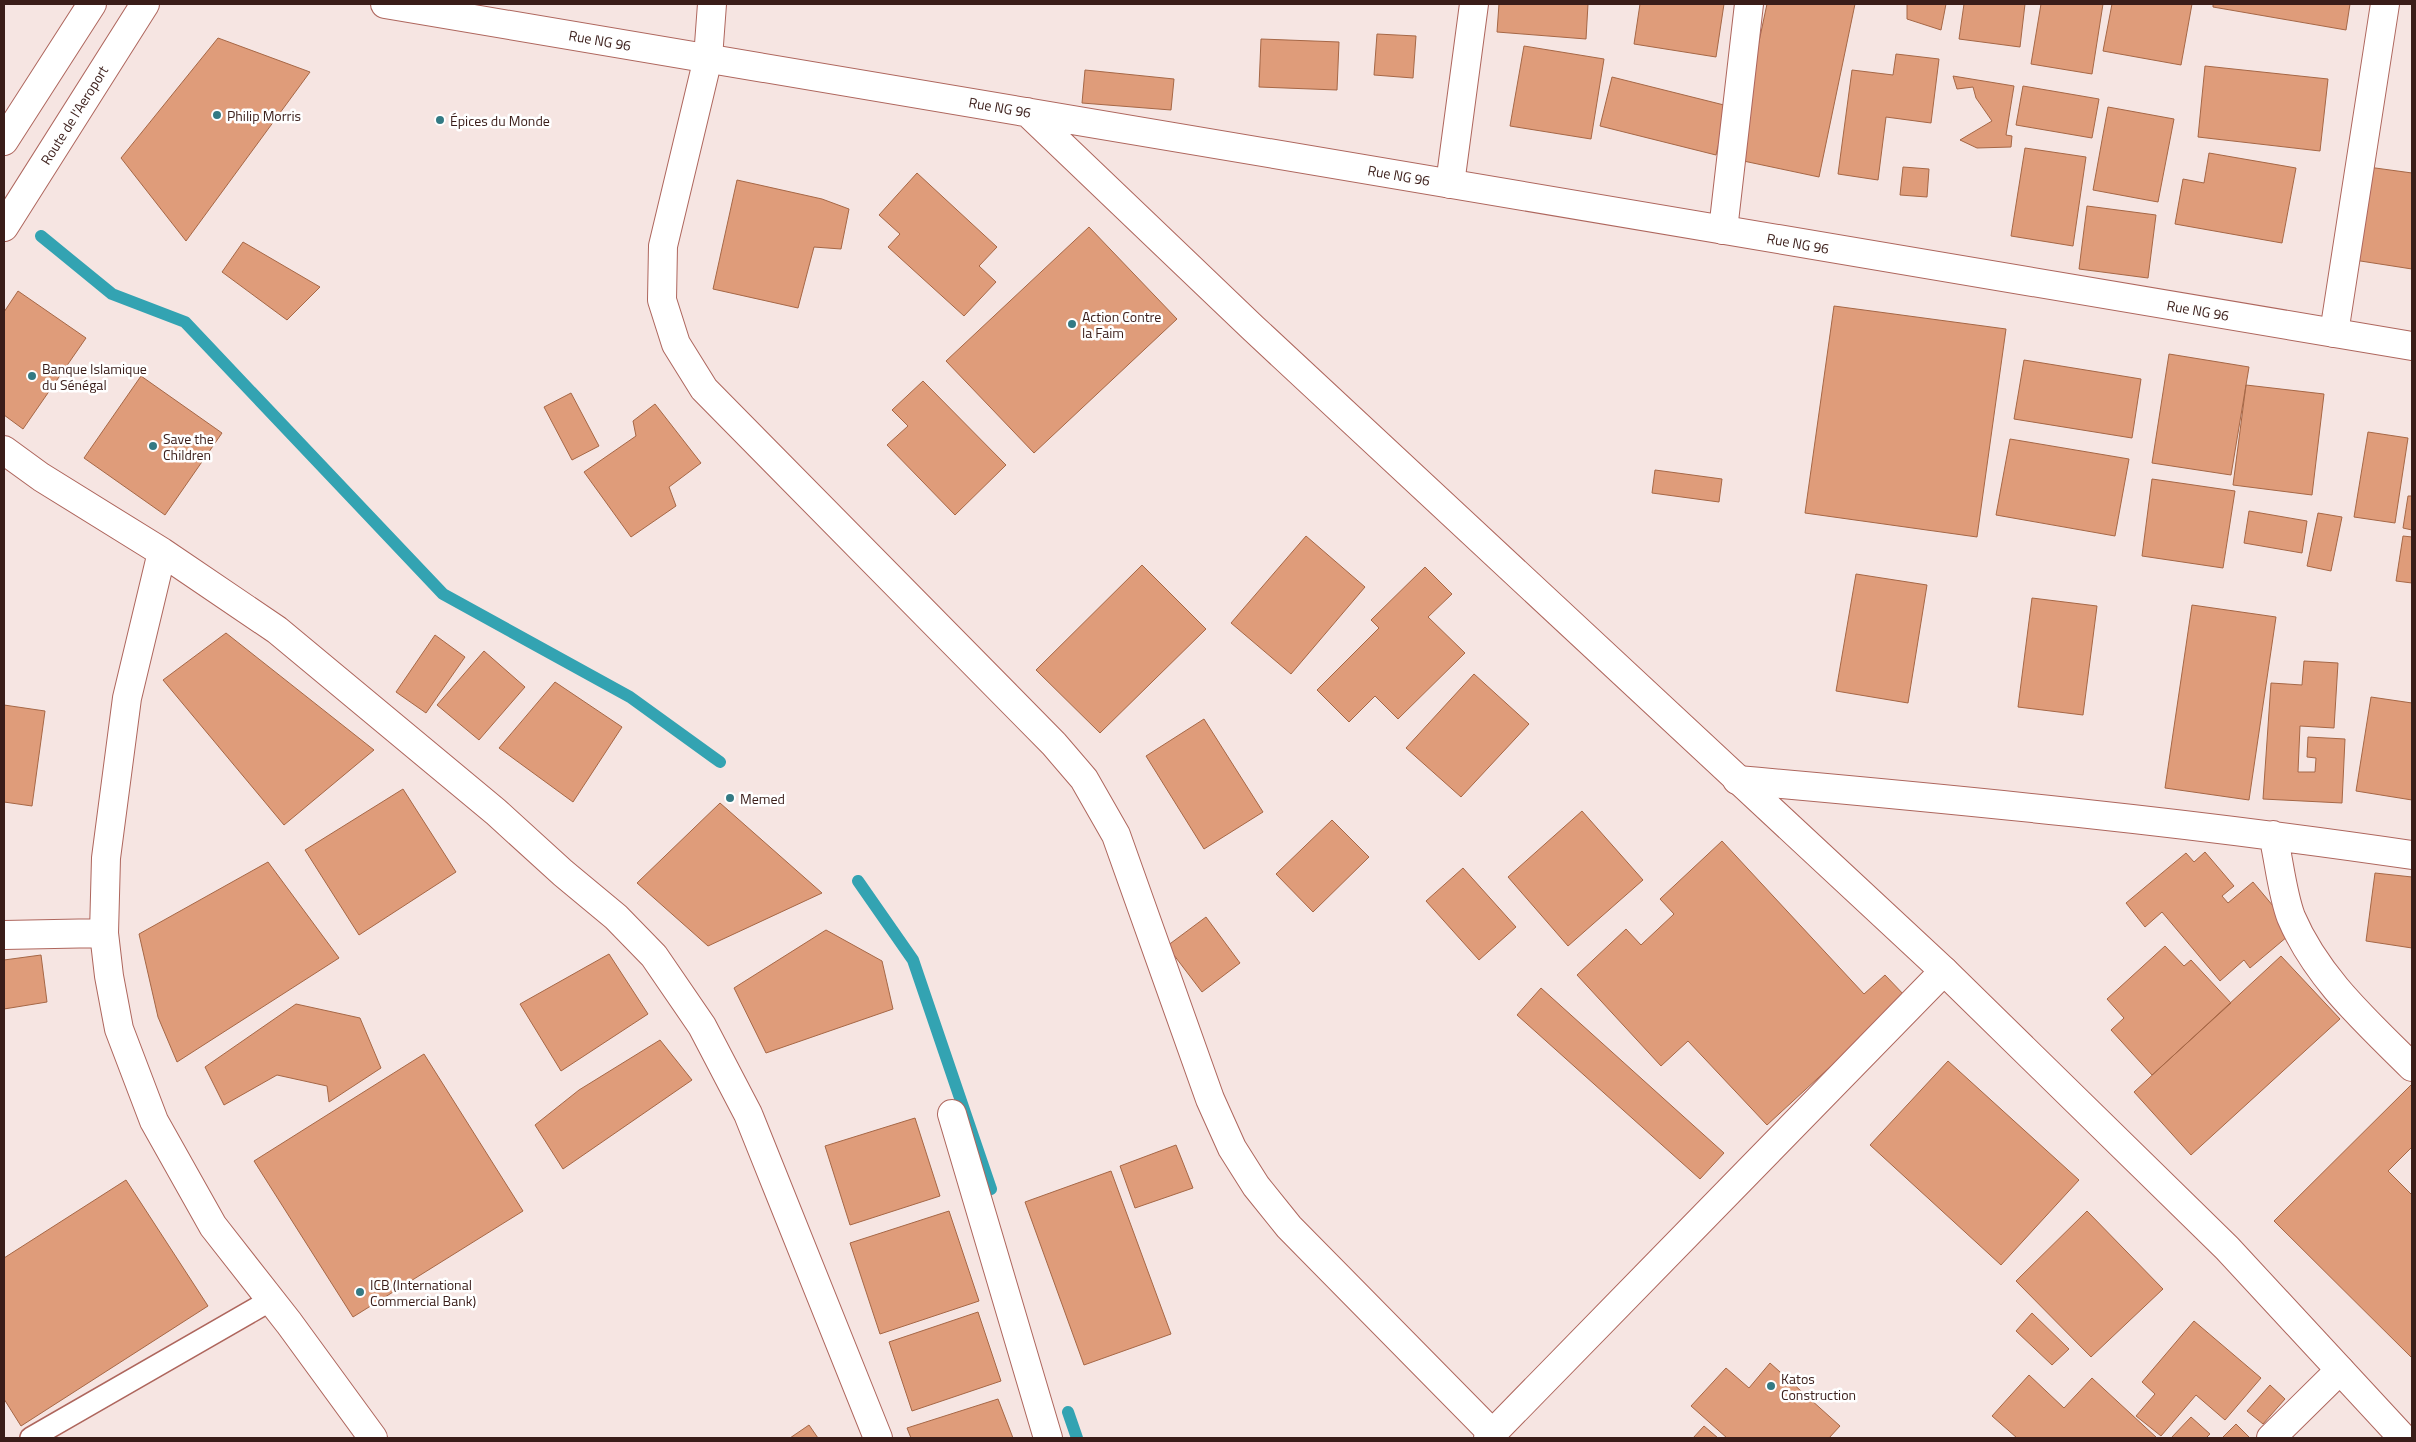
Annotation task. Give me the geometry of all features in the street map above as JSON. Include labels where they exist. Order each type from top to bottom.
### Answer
[{"type":"main road","points":[[4,142],[92,4]]},
{"type":"main road","name":"Route de l'Aeroport","points":[[4,227],[145,4]]},
{"type":"main road","name":"Rue NG 96","points":[[386,4],[2412,346]]},
{"type":"main road","points":[[712,4],[708,58],[663,246],[662,300],[676,344],[704,390],[1054,744],[1084,779],[1116,834],[1210,1099],[1232,1148],[1256,1186],[1289,1227],[1490,1436],[1944,971]]},
{"type":"main road","points":[[1450,184],[1474,4]]},
{"type":"main road","points":[[1723,230],[1749,4]]},
{"type":"main road","points":[[2334,333],[2385,4]]},
{"type":"main road","points":[[1027,112],[1253,328],[1522,576],[1944,971],[2227,1248],[2403,1438]]},
{"type":"main road","points":[[4,450],[41,478],[162,552],[277,630],[424,750],[496,812],[562,873],[616,916],[654,956],[702,1026],[748,1114],[878,1438]]},
{"type":"main road","points":[[162,552],[127,698],[106,858],[104,933],[109,976],[120,1029],[154,1121],[213,1226],[271,1300],[373,1438]]},
{"type":"main road","points":[[1738,780],[1868,791],[2273,835],[2412,855]]},
{"type":"main road","points":[[2273,835],[2291,915],[2308,951],[2339,994],[2412,1067]]},
{"type":"main road","points":[[4,935],[104,933]]},
{"type":"main road","points":[[952,1114],[1048,1438]]},
{"type":"main road","points":[[2271,1438],[2340,1370]]},
{"type":"lane","points":[[31,1438],[271,1300]]},
{"type":"building","points":[[1499,4],[1588,4],[1586,39],[1497,32]]},
{"type":"building","points":[[1640,4],[1724,4],[1716,57],[1634,44]]},
{"type":"building","points":[[1767,4],[1855,4],[1819,177],[1734,159]]},
{"type":"building","points":[[1907,4],[1946,4],[1941,30],[1907,19]]},
{"type":"building","points":[[1964,4],[2025,4],[2020,47],[1959,39]]},
{"type":"building","points":[[2041,4],[2103,4],[2092,74],[2031,64]]},
{"type":"building","points":[[2112,4],[2192,4],[2181,65],[2103,51]]},
{"type":"building","points":[[2213,4],[2350,4],[2346,30],[2213,7]]},
{"type":"building","points":[[1377,34],[1416,36],[1413,78],[1374,75]]},
{"type":"building","name":"Philip Morris","points":[[218,38],[310,72],[186,241],[121,158]]},
{"type":"building","points":[[1261,39],[1339,42],[1337,90],[1259,87]]},
{"type":"building","points":[[1524,46],[1604,59],[1591,139],[1510,126]]},
{"type":"building","points":[[1896,54],[1939,59],[1931,123],[1886,117],[1878,180],[1838,174],[1852,70],[1893,75]]},
{"type":"building","points":[[2205,66],[2328,79],[2320,151],[2198,137]]},
{"type":"building","points":[[1085,70],[1174,79],[1171,110],[1082,103]]},
{"type":"building","points":[[1953,76],[2014,86],[2006,135],[2012,136],[2011,147],[1977,148],[1960,140],[1992,121],[1976,98],[1973,87],[1957,89]]},
{"type":"building","points":[[1612,77],[1728,106],[1716,155],[1600,126]]},
{"type":"building","points":[[2023,86],[2099,99],[2092,138],[2016,125]]},
{"type":"building","points":[[2108,107],[2174,119],[2158,202],[2093,190]]},
{"type":"building","points":[[2025,148],[2086,157],[2073,246],[2011,236]]},
{"type":"building","points":[[2209,153],[2296,168],[2282,243],[2175,224],[2183,179],[2204,183]]},
{"type":"building","points":[[1903,167],[1929,169],[1927,197],[1900,195]]},
{"type":"building","points":[[2368,167],[2412,173],[2412,269],[2354,260]]},
{"type":"building","points":[[917,173],[997,247],[979,266],[996,282],[964,316],[888,247],[900,234],[879,215]]},
{"type":"building","points":[[737,180],[822,199],[849,209],[841,249],[814,247],[798,308],[713,289]]},
{"type":"building","points":[[2087,206],[2156,215],[2148,278],[2079,269]]},
{"type":"building","points":[[1089,227],[1177,319],[1034,453],[946,361]]},
{"type":"building","points":[[243,242],[320,287],[287,320],[222,272]]},
{"type":"building","name":"Banque Islamique du Sénégal","points":[[18,291],[86,338],[23,429],[4,415],[4,312]]},
{"type":"building","points":[[1834,306],[2006,329],[1977,537],[1805,513]]},
{"type":"building","points":[[2169,354],[2249,367],[2231,475],[2152,463]]},
{"type":"building","points":[[2024,360],[2141,379],[2132,438],[2014,419]]},
{"type":"building","name":"Save the Children","points":[[141,376],[222,433],[165,515],[84,458]]},
{"type":"building","points":[[923,381],[1006,465],[955,515],[887,445],[908,426],[892,410]]},
{"type":"building","points":[[2246,385],[2324,394],[2312,495],[2233,485]]},
{"type":"building","points":[[571,393],[599,446],[572,460],[544,407]]},
{"type":"building","points":[[655,404],[701,463],[669,487],[676,506],[631,537],[584,472],[636,436],[633,421]]},
{"type":"building","points":[[2368,432],[2408,438],[2395,523],[2354,517]]},
{"type":"building","points":[[2010,439],[2129,459],[2115,536],[1996,515]]},
{"type":"building","points":[[1655,470],[1722,479],[1719,502],[1652,493]]},
{"type":"building","points":[[2152,479],[2235,491],[2223,568],[2142,556]]},
{"type":"building","points":[[2408,496],[2412,496],[2412,530],[2403,528]]},
{"type":"building","points":[[2249,511],[2307,521],[2302,553],[2244,543]]},
{"type":"building","points":[[2318,513],[2342,517],[2331,571],[2307,566]]},
{"type":"building","points":[[1306,536],[1365,587],[1291,674],[1231,623]]},
{"type":"building","points":[[2403,536],[2412,537],[2412,583],[2396,581]]},
{"type":"building","points":[[1142,565],[1206,629],[1100,733],[1036,670]]},
{"type":"building","points":[[1425,567],[1452,594],[1428,617],[1465,653],[1398,719],[1375,696],[1349,722],[1317,690],[1379,628],[1371,620]]},
{"type":"building","points":[[1856,574],[1927,585],[1908,703],[1836,691]]},
{"type":"building","points":[[2032,598],[2097,606],[2083,715],[2018,707]]},
{"type":"building","points":[[2192,605],[2276,617],[2249,800],[2165,788]]},
{"type":"building","points":[[226,633],[374,750],[284,825],[163,680]]},
{"type":"building","points":[[435,635],[465,657],[426,713],[396,692]]},
{"type":"building","points":[[484,651],[525,687],[479,740],[437,705]]},
{"type":"building","points":[[2304,661],[2338,663],[2334,728],[2300,726],[2298,772],[2315,772],[2316,758],[2307,757],[2308,737],[2345,739],[2342,803],[2263,799],[2271,683],[2302,685]]},
{"type":"building","points":[[1474,674],[1529,724],[1461,797],[1406,748]]},
{"type":"building","points":[[555,682],[622,727],[573,802],[499,748]]},
{"type":"building","points":[[2371,697],[2412,703],[2412,800],[2356,791]]},
{"type":"building","points":[[4,705],[45,711],[32,806],[4,802]]},
{"type":"building","points":[[1204,719],[1263,812],[1204,849],[1146,756]]},
{"type":"building","points":[[403,789],[456,872],[359,935],[305,850]]},
{"type":"building","points":[[720,803],[822,893],[708,946],[637,883]]},
{"type":"building","points":[[1582,811],[1643,880],[1568,946],[1508,877]]},
{"type":"building","points":[[1332,820],[1369,857],[1313,912],[1276,874]]},
{"type":"building","points":[[1722,841],[1864,994],[1885,975],[1906,997],[1767,1125],[1688,1041],[1661,1066],[1577,975],[1626,929],[1641,945],[1674,914],[1660,899]]},
{"type":"building","points":[[2205,852],[2234,886],[2222,896],[2228,903],[2253,882],[2294,931],[2250,968],[2244,960],[2220,981],[2162,912],[2145,927],[2126,903],[2186,853],[2194,862]]},
{"type":"building","points":[[268,862],[339,958],[177,1062],[158,1017],[139,934]]},
{"type":"building","points":[[1463,868],[1516,927],[1479,960],[1426,901]]},
{"type":"building","points":[[2375,873],[2412,877],[2412,948],[2366,941]]},
{"type":"building","points":[[1206,917],[1240,963],[1202,992],[1167,946]]},
{"type":"building","points":[[826,930],[882,961],[893,1009],[766,1053],[734,988]]},
{"type":"building","points":[[2165,946],[2184,966],[2191,960],[2231,1003],[2152,1075],[2111,1030],[2124,1018],[2107,999]]},
{"type":"building","points":[[609,954],[648,1014],[561,1071],[520,1004]]},
{"type":"building","points":[[41,955],[47,1002],[4,1009],[4,960]]},
{"type":"building","points":[[2281,956],[2340,1019],[2191,1155],[2134,1092]]},
{"type":"building","points":[[1541,988],[1724,1153],[1700,1179],[1517,1015]]},
{"type":"building","points":[[296,1004],[360,1018],[381,1068],[329,1102],[327,1086],[277,1075],[224,1105],[205,1067]]},
{"type":"building","points":[[660,1040],[692,1080],[563,1169],[535,1125],[579,1090]]},
{"type":"building","points":[[424,1054],[523,1211],[353,1317],[254,1161]]},
{"type":"building","points":[[1948,1061],[2079,1180],[2001,1265],[1870,1145]]},
{"type":"building","points":[[2412,1084],[2412,1147],[2388,1171],[2412,1195],[2412,1358],[2274,1221]]},
{"type":"building","points":[[915,1118],[940,1196],[850,1225],[825,1146]]},
{"type":"building","points":[[1176,1145],[1193,1188],[1135,1208],[1120,1166]]},
{"type":"building","points":[[1111,1171],[1171,1334],[1084,1365],[1025,1202]]},
{"type":"building","points":[[126,1180],[208,1306],[21,1426],[4,1399],[4,1258]]},
{"type":"building","points":[[949,1211],[979,1301],[880,1334],[850,1243]]},
{"type":"building","points":[[2087,1211],[2163,1289],[2091,1357],[2016,1281]]},
{"type":"building","points":[[978,1312],[1001,1381],[912,1411],[889,1342]]},
{"type":"building","points":[[2032,1313],[2069,1349],[2052,1365],[2016,1331]]},
{"type":"building","points":[[2194,1321],[2261,1378],[2225,1420],[2196,1395],[2161,1436],[2136,1416],[2155,1394],[2142,1382]]},
{"type":"building","points":[[1770,1363],[1840,1426],[1829,1438],[1727,1438],[1691,1406],[1726,1368],[1749,1388]]},
{"type":"building","points":[[2029,1375],[2064,1408],[2092,1378],[2157,1438],[2017,1438],[1992,1416]]},
{"type":"building","points":[[2270,1385],[2285,1399],[2263,1424],[2247,1411]]},
{"type":"building","points":[[998,1399],[1013,1438],[911,1438],[907,1428]]},
{"type":"building","points":[[2191,1417],[2210,1434],[2206,1438],[2171,1438]]},
{"type":"building","points":[[2236,1424],[2250,1438],[2222,1438]]},
{"type":"building","points":[[809,1425],[818,1438],[790,1438]]},
{"type":"building","points":[[1704,1426],[1718,1438],[1693,1438]]},
{"type":"waterway","points":[[41,236],[112,294],[185,322],[443,594],[630,697],[720,762]]},
{"type":"waterway","points":[[858,881],[913,960],[991,1189]]},
{"type":"waterway","points":[[1068,1412],[1077,1438]]},
{"type":"place","name":"Philip Morris","points":[[217,115]]},
{"type":"place","name":"Épices du Monde","points":[[440,120]]},
{"type":"place","name":"Action Contre la Faim","points":[[1072,324]]},
{"type":"place","name":"Banque Islamique du Sénégal","points":[[32,376]]},
{"type":"place","name":"Save the Children","points":[[153,446]]},
{"type":"place","name":"Memed","points":[[730,798]]},
{"type":"place","name":"ICB (International Commercial Bank)","points":[[360,1292]]},
{"type":"place","name":"Katos Construction","points":[[1771,1386]]}]
